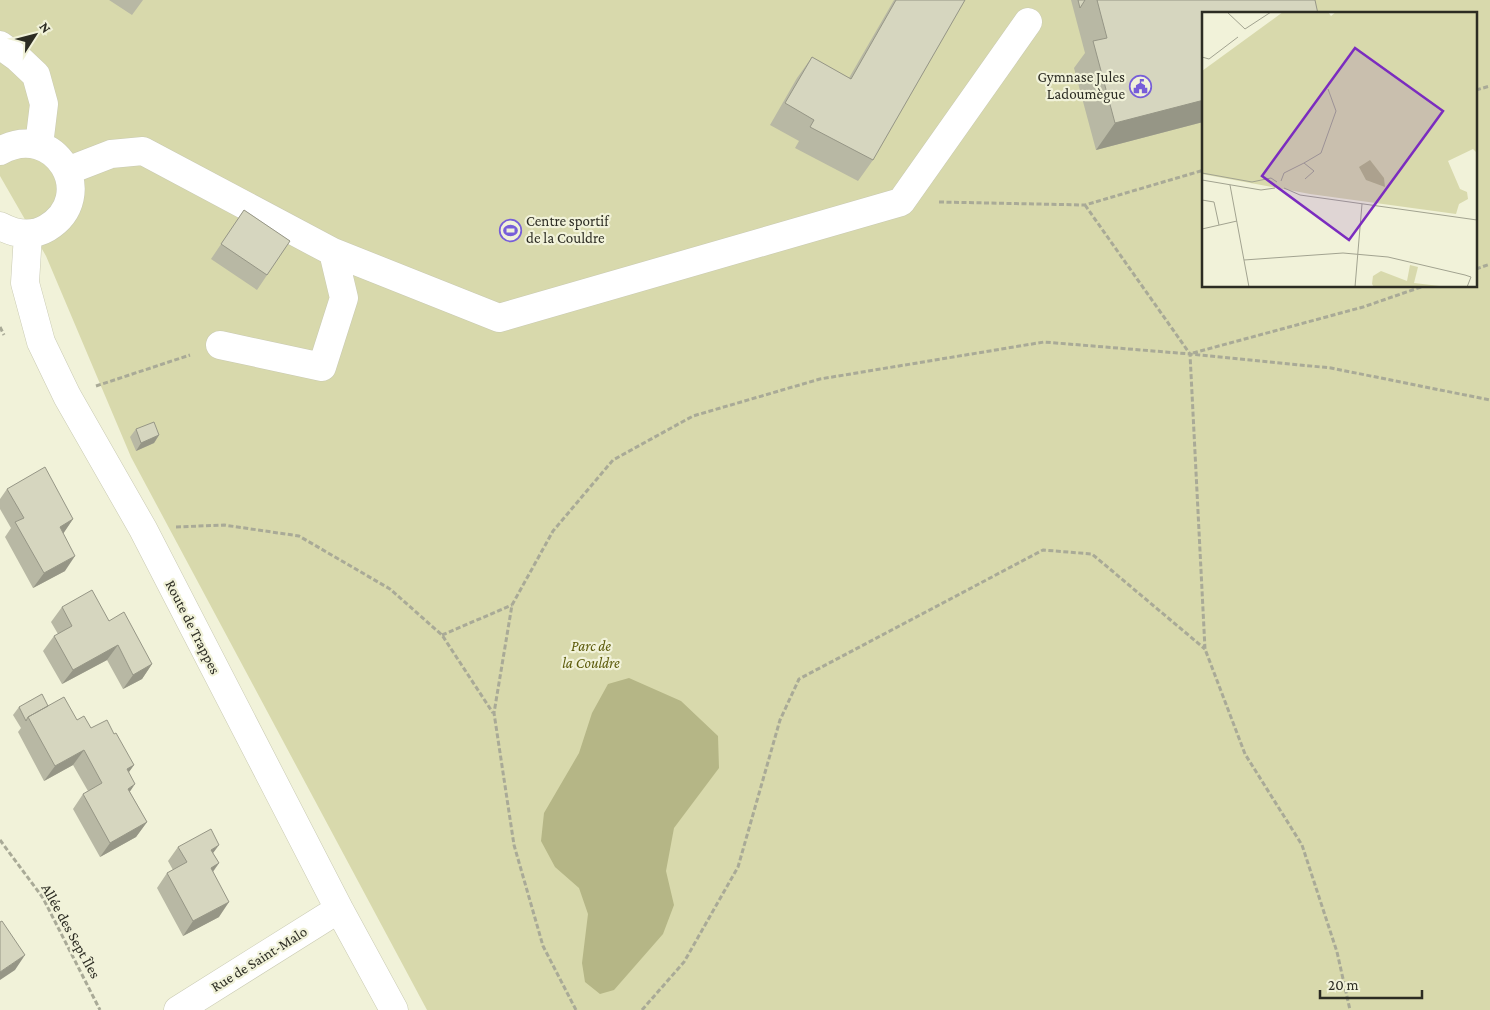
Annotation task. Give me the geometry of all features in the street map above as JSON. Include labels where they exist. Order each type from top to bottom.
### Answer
[{"type":"street","points":[[67,171],[111,154],[143,151],[333,252],[499,318],[901,202],[1028,22]]},
{"type":"street","points":[[0,45],[36,74],[44,104],[39,145]]},
{"type":"street","points":[[0,151],[10,145],[24,142],[39,145],[50,151],[60,160],[67,171],[71,185],[70,199],[64,212],[54,223],[42,231],[28,234],[14,233],[0,226]]},
{"type":"street","name":"Route de Trappes","points":[[28,234],[25,284],[41,342],[67,396],[143,529],[339,909],[394,1010]]},
{"type":"street","points":[[220,345],[322,366],[344,298],[333,252]]},
{"type":"street","name":"Rue de Saint-Malo","points":[[178,1010],[339,909]]},
{"type":"path","points":[[901,202],[1085,205],[1202,171]]},
{"type":"path","points":[[1085,205],[1190,354],[1205,649],[1245,754],[1302,845],[1337,952],[1350,1010]]},
{"type":"path","points":[[1478,268],[1490,264]]},
{"type":"path","points":[[1190,354],[1363,307],[1418,288]]},
{"type":"path","points":[[576,1010],[543,946],[514,845],[494,713],[512,605],[553,531],[613,460],[693,416],[820,379],[1044,342],[1331,368],[1490,400]]},
{"type":"path","points":[[67,396],[220,345]]},
{"type":"path","points":[[143,529],[224,525],[299,536],[390,589],[442,635],[494,713]]},
{"type":"path","points":[[642,1010],[684,962],[738,866],[780,720],[799,679],[1043,550],[1092,554],[1205,649]]},
{"type":"path","points":[[442,635],[512,605]]},
{"type":"path","name":"Allée des Sept Îles","points":[[0,840],[43,898],[100,1010]]},
{"type":"green space","name":"Parc de la Couldre","points":[[0,0],[1490,0],[1490,1010],[427,1010],[131,457],[46,256],[0,176]]},
{"type":"shaded area","points":[[629,678],[681,701],[718,736],[719,768],[674,828],[666,871],[674,905],[663,934],[614,990],[600,994],[585,982],[582,963],[588,914],[579,888],[555,867],[541,841],[544,813],[579,753],[592,713],[608,684]]},
{"type":"building","points":[[896,0],[965,0],[873,160],[810,127],[814,120],[785,103],[812,57],[851,79]]},
{"type":"building","points":[[1078,0],[1085,0],[1080,8]]},
{"type":"building","name":"Gymnase Jules Ladoumègue","points":[[1097,0],[1315,0],[1318,12],[1202,12],[1202,101],[1115,123],[1093,41],[1107,38]]},
{"type":"building","points":[[244,210],[290,241],[267,275],[221,244]]},
{"type":"building","points":[[154,422],[159,435],[141,443],[136,429]]},
{"type":"building","points":[[45,467],[73,519],[60,527],[75,556],[44,573],[15,522],[24,518],[7,489]]},
{"type":"building","points":[[92,590],[109,621],[124,612],[152,664],[133,675],[118,645],[73,670],[54,636],[72,626],[62,607]]},
{"type":"building","points":[[42,694],[48,706],[28,717],[26,721],[19,707]]},
{"type":"building","points":[[64,697],[77,720],[84,716],[91,728],[107,720],[134,765],[127,769],[135,784],[128,789],[147,822],[110,843],[83,794],[102,783],[84,750],[55,766],[28,717]]},
{"type":"building","points":[[211,829],[219,845],[211,850],[219,863],[211,868],[229,902],[193,921],[167,873],[187,862],[178,847]]},
{"type":"building","points":[[2,921],[25,955],[0,972],[0,922]]},
{"type":"place","name":"Gymnase Jules Ladoumègue","points":[[1141,86]]},
{"type":"place","name":"Centre sportif de la Couldre","points":[[510,230]]}]
